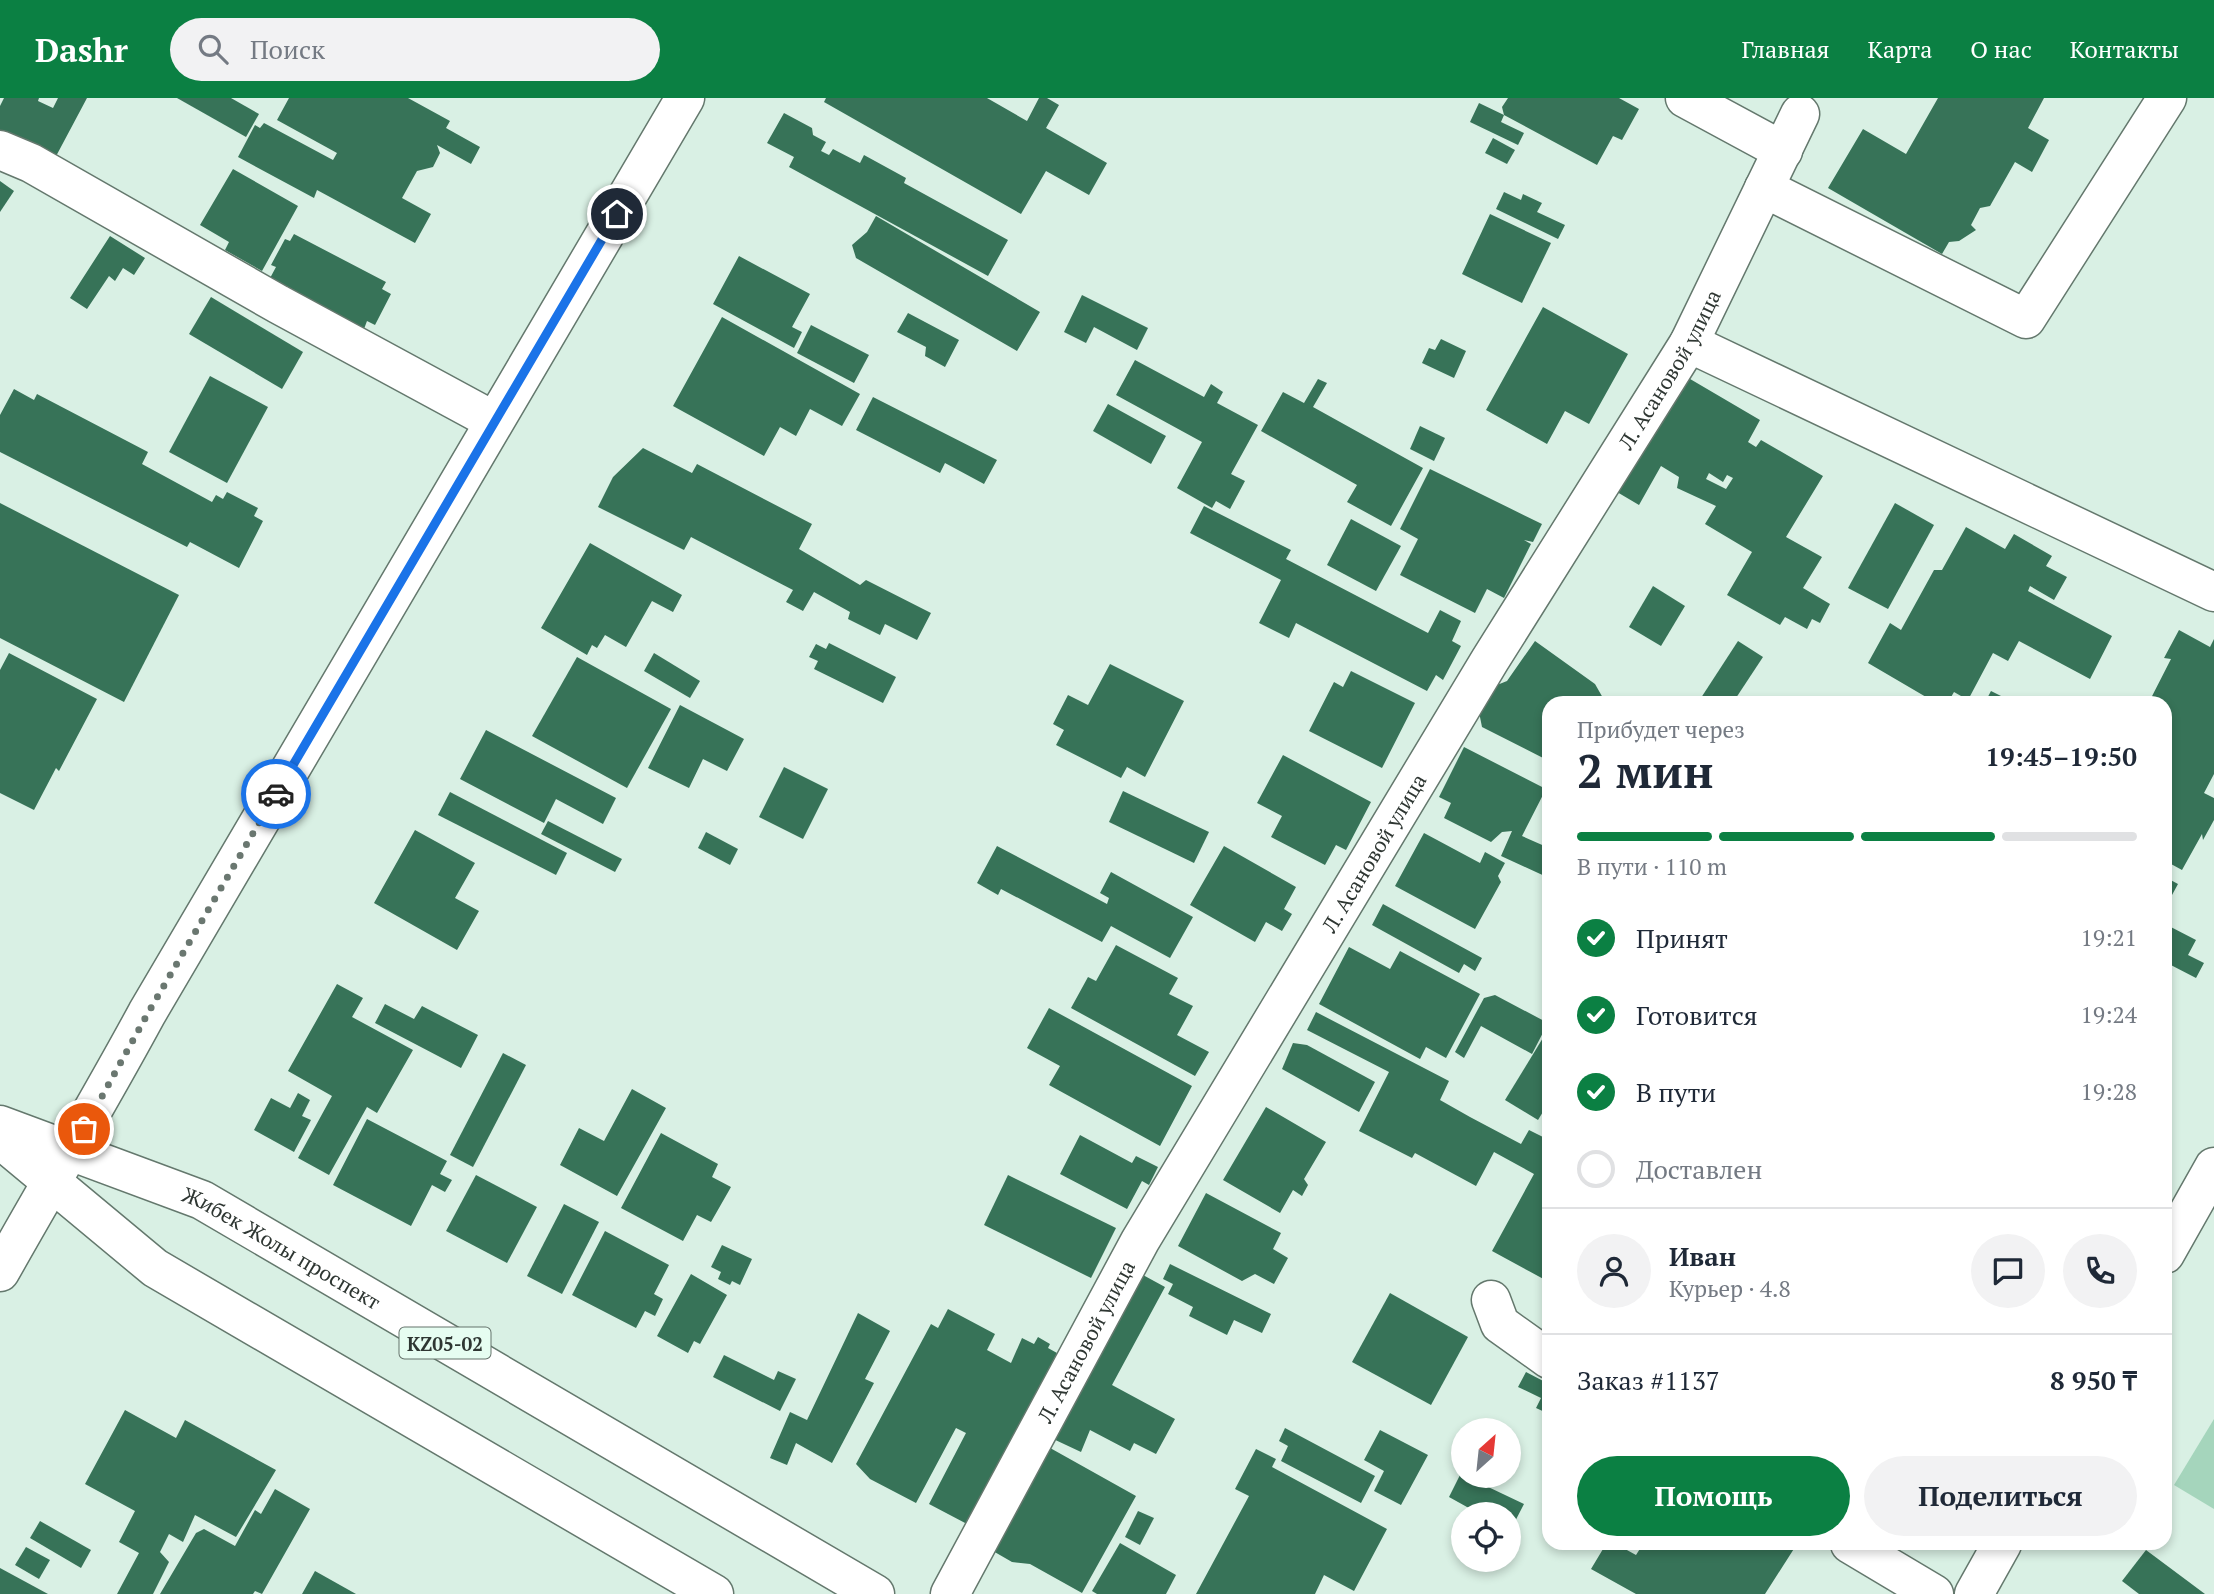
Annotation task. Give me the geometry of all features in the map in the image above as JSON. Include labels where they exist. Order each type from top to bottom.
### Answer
[{"type":"main road","points":[[0,1272],[148,1013],[685,98]]},
{"type":"main road","points":[[1685,98],[1783,150]]},
{"type":"main road","points":[[1764,188],[2026,319],[2167,98]]},
{"type":"main road","name":"Л. Асановой улица","points":[[950,1594],[1140,1241],[1490,660],[1689,343],[1800,114]]},
{"type":"main road","points":[[0,150],[31,163],[278,304],[494,421]]},
{"type":"main road","points":[[1689,343],[2214,592]]},
{"type":"main road","name":"Жибек Жолы проспект","points":[[0,1125],[61,1167],[155,1268],[714,1594]]},
{"type":"main road","name":"Жибек Жолы проспект","points":[[0,1139],[61,1167],[202,1200],[875,1594]]},
{"type":"main road","points":[[2172,1242],[2214,1167]]},
{"type":"main road","points":[[1491,1300],[1500,1324],[1542,1354]]},
{"type":"main road","points":[[1860,1550],[1934,1594]]},
{"type":"main road","points":[[1974,1594],[1999,1550]]},
{"type":"green space","points":[[2214,1419],[2214,1509],[2174,1485]]},
{"type":"building","points":[[4,98],[39,98],[38,101],[53,108],[58,98],[87,98],[54,160],[0,131],[0,106]]},
{"type":"building","points":[[177,98],[231,98],[259,114],[246,137]]},
{"type":"building","points":[[289,98],[408,98],[450,121],[446,128],[480,147],[471,164],[437,145],[440,153],[433,167],[417,171],[402,198],[431,214],[415,243],[317,190],[314,198],[238,157],[255,125],[260,128],[264,123],[333,160],[337,153],[277,120]]},
{"type":"building","points":[[826,98],[987,98],[1027,121],[1039,98],[1047,98],[1059,105],[1046,128],[1107,163],[1089,195],[1046,171],[1021,214],[824,102]]},
{"type":"building","points":[[1508,98],[1619,98],[1639,109],[1622,140],[1613,136],[1597,165],[1504,115],[1502,107]]},
{"type":"building","points":[[1938,98],[2044,98],[2028,128],[2049,140],[2032,172],[2015,162],[1990,206],[1980,208],[1971,225],[1976,230],[1959,241],[1949,242],[1942,254],[1828,188],[1863,129],[1906,154]]},
{"type":"building","points":[[1479,103],[1504,115],[1501,122],[1524,133],[1518,145],[1470,122]]},
{"type":"building","points":[[784,113],[812,128],[813,135],[826,142],[821,151],[829,155],[833,149],[860,163],[864,155],[906,178],[904,183],[1008,240],[988,276],[789,167],[794,157],[767,143]]},
{"type":"building","points":[[1493,138],[1515,150],[1507,164],[1485,153]]},
{"type":"building","points":[[233,169],[298,206],[262,271],[225,250],[229,242],[200,225]]},
{"type":"building","points":[[0,181],[14,191],[0,212]]},
{"type":"building","points":[[1504,192],[1521,200],[1523,194],[1542,203],[1537,212],[1565,225],[1558,239],[1496,209]]},
{"type":"building","points":[[1490,214],[1551,243],[1522,303],[1462,274]]},
{"type":"building","points":[[876,216],[1040,312],[1017,351],[856,258],[852,245],[867,232]]},
{"type":"building","points":[[294,234],[386,282],[382,289],[391,294],[375,325],[367,321],[364,329],[269,280],[276,267],[271,265],[285,239],[290,241]]},
{"type":"building","points":[[110,236],[145,258],[134,275],[123,268],[115,281],[109,276],[87,309],[70,298]]},
{"type":"building","points":[[739,256],[810,294],[792,327],[802,332],[794,348],[713,304]]},
{"type":"building","points":[[1082,295],[1148,328],[1137,350],[1094,327],[1086,343],[1064,332]]},
{"type":"building","points":[[211,297],[303,352],[282,389],[189,334]]},
{"type":"building","points":[[1543,307],[1628,354],[1589,424],[1565,411],[1547,444],[1486,410]]},
{"type":"building","points":[[908,313],[959,340],[945,367],[925,356],[926,347],[897,332]]},
{"type":"building","points":[[722,317],[860,394],[842,426],[810,409],[796,436],[780,427],[764,456],[673,406]]},
{"type":"building","points":[[811,325],[869,355],[854,383],[797,353]]},
{"type":"building","points":[[1441,339],[1466,351],[1454,378],[1422,363],[1429,348],[1435,350]]},
{"type":"building","points":[[1135,360],[1204,397],[1211,384],[1223,392],[1217,403],[1258,425],[1231,474],[1245,481],[1230,509],[1216,501],[1212,508],[1177,488],[1202,442],[1116,395]]},
{"type":"building","points":[[210,376],[268,407],[227,483],[169,452]]},
{"type":"building","points":[[1685,376],[1760,420],[1748,442],[1756,447],[1761,440],[1823,476],[1786,537],[1822,557],[1803,588],[1830,604],[1820,623],[1812,619],[1807,629],[1785,617],[1780,625],[1727,595],[1752,552],[1705,524],[1716,506],[1677,488],[1679,477],[1661,466],[1639,505],[1617,492]],"holes":[[[1709,473],[1723,482],[1727,475],[1733,478],[1726,489],[1706,479]]]},
{"type":"building","points":[[1318,379],[1327,383],[1313,407],[1423,468],[1391,526],[1347,502],[1357,485],[1261,431],[1283,392],[1304,403]]},
{"type":"building","points":[[14,389],[34,400],[37,394],[148,452],[142,464],[212,502],[216,495],[223,499],[227,492],[258,508],[254,516],[263,521],[239,568],[190,542],[187,547],[0,452],[0,415]]},
{"type":"building","points":[[873,397],[997,460],[984,484],[945,463],[940,473],[856,430]]},
{"type":"building","points":[[1108,404],[1166,436],[1151,464],[1093,431]]},
{"type":"building","points":[[1420,426],[1445,438],[1434,461],[1410,449]]},
{"type":"building","points":[[643,448],[692,473],[697,464],[812,524],[799,549],[860,585],[866,580],[931,613],[917,640],[885,624],[880,635],[848,619],[850,612],[814,592],[803,611],[786,602],[793,590],[691,537],[684,550],[598,507],[613,477]]},
{"type":"building","points":[[1430,469],[1542,524],[1533,542],[1524,540],[1531,544],[1504,598],[1487,589],[1475,613],[1400,575],[1418,539],[1400,529]]},
{"type":"building","points":[[0,503],[179,595],[124,702],[0,638]]},
{"type":"building","points":[[1895,503],[1934,525],[1888,609],[1848,588]]},
{"type":"building","points":[[1204,506],[1291,550],[1286,559],[1428,633],[1440,610],[1461,621],[1452,641],[1461,646],[1443,680],[1436,675],[1427,691],[1296,623],[1289,638],[1259,623],[1281,580],[1190,533]]},
{"type":"building","points":[[1351,519],[1401,546],[1376,591],[1327,565]]},
{"type":"building","points":[[1966,527],[2005,549],[2014,534],[2052,556],[2046,566],[2067,577],[2054,600],[2030,586],[2028,591],[2112,636],[2090,679],[2019,641],[2008,661],[1993,653],[1970,696],[1961,696],[1954,692],[1952,696],[1924,696],[1868,663],[1890,623],[1901,630],[1934,570],[1942,570]]},
{"type":"building","points":[[590,543],[682,595],[673,612],[652,601],[626,647],[605,635],[597,648],[592,645],[587,655],[541,628]]},
{"type":"building","points":[[1653,586],[1685,606],[1661,646],[1629,627]]},
{"type":"building","points":[[2179,630],[2210,647],[2214,639],[2214,774],[2204,793],[2214,798],[2214,820],[2203,840],[2202,834],[2182,870],[2172,865],[2172,696],[2152,696],[2171,659],[2164,658]]},
{"type":"building","points":[[1535,641],[1595,684],[1602,696],[1542,696],[1542,757],[1482,727],[1479,712],[1492,687],[1507,681]]},
{"type":"building","points":[[1738,641],[1763,657],[1737,696],[1702,696]]},
{"type":"building","points":[[829,643],[896,677],[883,703],[814,669],[818,661],[809,657],[816,644],[826,649]]},
{"type":"building","points":[[9,653],[97,699],[59,771],[56,768],[34,810],[0,793],[0,670]]},
{"type":"building","points":[[654,653],[700,681],[690,698],[644,671]]},
{"type":"building","points":[[577,657],[671,709],[627,788],[532,736]]},
{"type":"building","points":[[1110,664],[1184,701],[1145,777],[1127,767],[1121,778],[1056,745],[1064,730],[1053,724],[1068,695],[1088,705]]},
{"type":"building","points":[[1351,671],[1415,703],[1382,768],[1309,731],[1334,682],[1343,687]]},
{"type":"building","points":[[1991,691],[2001,696],[1988,696]]},
{"type":"building","points":[[680,705],[744,739],[727,771],[703,759],[689,788],[648,768]]},
{"type":"building","points":[[486,730],[616,798],[603,824],[556,799],[544,823],[460,779]]},
{"type":"building","points":[[1464,747],[1542,787],[1542,797],[1522,836],[1542,845],[1542,875],[1501,856],[1512,831],[1502,832],[1491,842],[1444,818],[1451,803],[1439,797]]},
{"type":"building","points":[[1283,755],[1371,802],[1346,850],[1336,845],[1325,865],[1271,837],[1282,816],[1257,803]]},
{"type":"building","points":[[784,767],[828,789],[803,839],[759,817]]},
{"type":"building","points":[[1123,791],[1209,832],[1194,863],[1109,822]]},
{"type":"building","points":[[450,792],[567,853],[556,875],[438,815]]},
{"type":"building","points":[[548,821],[622,859],[615,872],[541,834]]},
{"type":"building","points":[[415,830],[475,863],[455,898],[479,911],[457,950],[374,903]]},
{"type":"building","points":[[706,832],[738,849],[730,865],[698,848]]},
{"type":"building","points":[[1424,833],[1480,863],[1485,852],[1505,863],[1498,876],[1501,882],[1475,929],[1395,886]]},
{"type":"building","points":[[997,846],[1107,904],[1109,898],[1100,893],[1111,872],[1193,917],[1170,958],[1111,926],[1102,942],[1001,889],[998,895],[977,883]]},
{"type":"building","points":[[1224,846],[1296,887],[1284,909],[1292,914],[1282,931],[1266,922],[1255,942],[1190,905]]},
{"type":"building","points":[[2172,881],[2178,884],[2172,895]]},
{"type":"building","points":[[1383,904],[1482,958],[1475,971],[1464,964],[1459,973],[1372,925]]},
{"type":"building","points":[[2172,928],[2196,940],[2188,955],[2204,963],[2196,978],[2172,966]]},
{"type":"building","points":[[1116,945],[1178,978],[1169,994],[1193,1006],[1177,1035],[1209,1052],[1195,1076],[1071,1008],[1088,977],[1096,981]]},
{"type":"building","points":[[1349,947],[1390,969],[1400,951],[1480,994],[1446,1058],[1426,1047],[1420,1059],[1319,1004]]},
{"type":"building","points":[[337,984],[363,998],[352,1017],[413,1050],[377,1113],[367,1107],[329,1175],[298,1158],[332,1096],[288,1071]]},
{"type":"building","points":[[1495,995],[1542,1020],[1542,1035],[1532,1054],[1481,1026],[1464,1058],[1455,1052],[1484,998]]},
{"type":"building","points":[[385,1004],[414,1019],[422,1006],[478,1035],[461,1068],[375,1023]]},
{"type":"building","points":[[1049,1008],[1192,1086],[1160,1146],[1049,1085],[1060,1066],[1027,1048]]},
{"type":"building","points":[[1316,1012],[1449,1081],[1440,1100],[1470,1117],[1521,1144],[1529,1130],[1542,1136],[1542,1278],[1492,1251],[1534,1174],[1494,1152],[1476,1186],[1415,1153],[1412,1158],[1359,1131],[1389,1072],[1307,1030]]},
{"type":"building","points":[[1542,1039],[1542,1113],[1538,1120],[1505,1100]]},
{"type":"building","points":[[1293,1043],[1307,1045],[1375,1082],[1359,1112],[1282,1069]]},
{"type":"building","points":[[503,1053],[526,1065],[473,1167],[450,1155]]},
{"type":"building","points":[[632,1089],[666,1108],[617,1196],[560,1165],[579,1128],[604,1141]]},
{"type":"building","points":[[298,1093],[310,1100],[302,1116],[311,1120],[294,1152],[254,1130],[271,1098],[290,1108]]},
{"type":"building","points":[[1266,1107],[1326,1142],[1304,1179],[1308,1185],[1302,1196],[1293,1190],[1280,1213],[1223,1180]]},
{"type":"building","points":[[367,1119],[447,1161],[440,1174],[452,1180],[445,1192],[432,1185],[411,1226],[333,1185]]},
{"type":"building","points":[[661,1133],[718,1164],[712,1177],[731,1187],[711,1222],[697,1215],[683,1241],[621,1208]]},
{"type":"building","points":[[1080,1135],[1132,1163],[1136,1156],[1158,1167],[1149,1185],[1142,1181],[1127,1209],[1060,1174]]},
{"type":"building","points":[[476,1175],[537,1207],[507,1263],[446,1231]]},
{"type":"building","points":[[1008,1175],[1116,1228],[1091,1278],[984,1225]]},
{"type":"building","points":[[1206,1193],[1281,1233],[1273,1249],[1288,1258],[1274,1284],[1255,1274],[1242,1281],[1178,1246]]},
{"type":"building","points":[[564,1204],[599,1222],[562,1294],[527,1276]]},
{"type":"building","points":[[605,1231],[669,1265],[654,1294],[663,1299],[655,1316],[645,1311],[636,1328],[572,1295]]},
{"type":"building","points":[[722,1245],[752,1259],[740,1285],[732,1281],[730,1285],[718,1279],[721,1272],[711,1267]]},
{"type":"building","points":[[1170,1264],[1271,1314],[1262,1333],[1234,1320],[1227,1335],[1189,1316],[1193,1307],[1168,1294],[1173,1284],[1163,1279]]},
{"type":"building","points":[[691,1274],[727,1295],[700,1344],[694,1341],[688,1353],[657,1336]]},
{"type":"building","points":[[1143,1275],[1165,1287],[1112,1385],[1175,1419],[1156,1454],[1134,1443],[1130,1451],[1090,1430],[1081,1452],[1049,1437],[1065,1402],[1074,1404]]},
{"type":"building","points":[[1390,1293],[1468,1337],[1431,1405],[1352,1362]]},
{"type":"building","points":[[948,1309],[995,1334],[987,1350],[1011,1363],[1022,1338],[1034,1344],[1038,1337],[1050,1344],[1048,1348],[1057,1353],[967,1524],[929,1504],[966,1433],[956,1428],[916,1503],[870,1479],[856,1464],[931,1324],[938,1328]]},
{"type":"building","points":[[858,1313],[890,1331],[865,1379],[874,1383],[832,1463],[796,1443],[787,1465],[770,1458],[790,1412],[807,1420]]},
{"type":"building","points":[[724,1355],[774,1380],[778,1371],[796,1379],[780,1411],[713,1377]]},
{"type":"building","points":[[1526,1372],[1542,1380],[1542,1411],[1536,1408],[1541,1398],[1518,1387]]},
{"type":"building","points":[[125,1410],[176,1438],[185,1420],[276,1470],[236,1537],[195,1515],[183,1542],[169,1534],[160,1552],[169,1562],[153,1594],[117,1594],[139,1553],[119,1542],[135,1511],[85,1484]]},
{"type":"building","points":[[1285,1428],[1375,1476],[1361,1503],[1281,1461],[1288,1446],[1279,1441]]},
{"type":"building","points":[[1380,1430],[1428,1455],[1401,1505],[1374,1491],[1384,1471],[1364,1460]]},
{"type":"building","points":[[1043,1444],[1136,1496],[1082,1593],[1030,1564],[1012,1562],[986,1547]]},
{"type":"building","points":[[1256,1449],[1276,1459],[1272,1467],[1387,1529],[1354,1591],[1324,1575],[1315,1594],[1196,1594],[1249,1496],[1235,1489]]},
{"type":"building","points":[[1454,1488],[1490,1488],[1520,1502],[1458,1502],[1449,1497]]},
{"type":"building","points":[[275,1489],[310,1509],[262,1594],[255,1591],[253,1594],[160,1594],[196,1533],[204,1529],[235,1546],[255,1510],[261,1514]]},
{"type":"building","points":[[1138,1511],[1154,1518],[1140,1545],[1125,1537]]},
{"type":"building","points":[[40,1521],[91,1550],[81,1568],[30,1538]]},
{"type":"building","points":[[1120,1543],[1176,1575],[1166,1594],[1097,1594],[1092,1591]]},
{"type":"building","points":[[26,1547],[50,1560],[39,1579],[15,1565]]},
{"type":"building","points":[[1602,1550],[1627,1550],[1636,1555],[1639,1550],[1793,1550],[1765,1594],[1636,1594],[1591,1569]]},
{"type":"building","points":[[2146,1550],[2205,1594],[2139,1594],[2122,1581]]},
{"type":"building","points":[[0,1568],[48,1594],[0,1594]]},
{"type":"building","points":[[315,1571],[356,1594],[302,1594]]},
{"type":"way so far","points":[[84,1129],[148,1013],[276,794]]},
{"type":"route","points":[[276,794],[617,214]]}]
